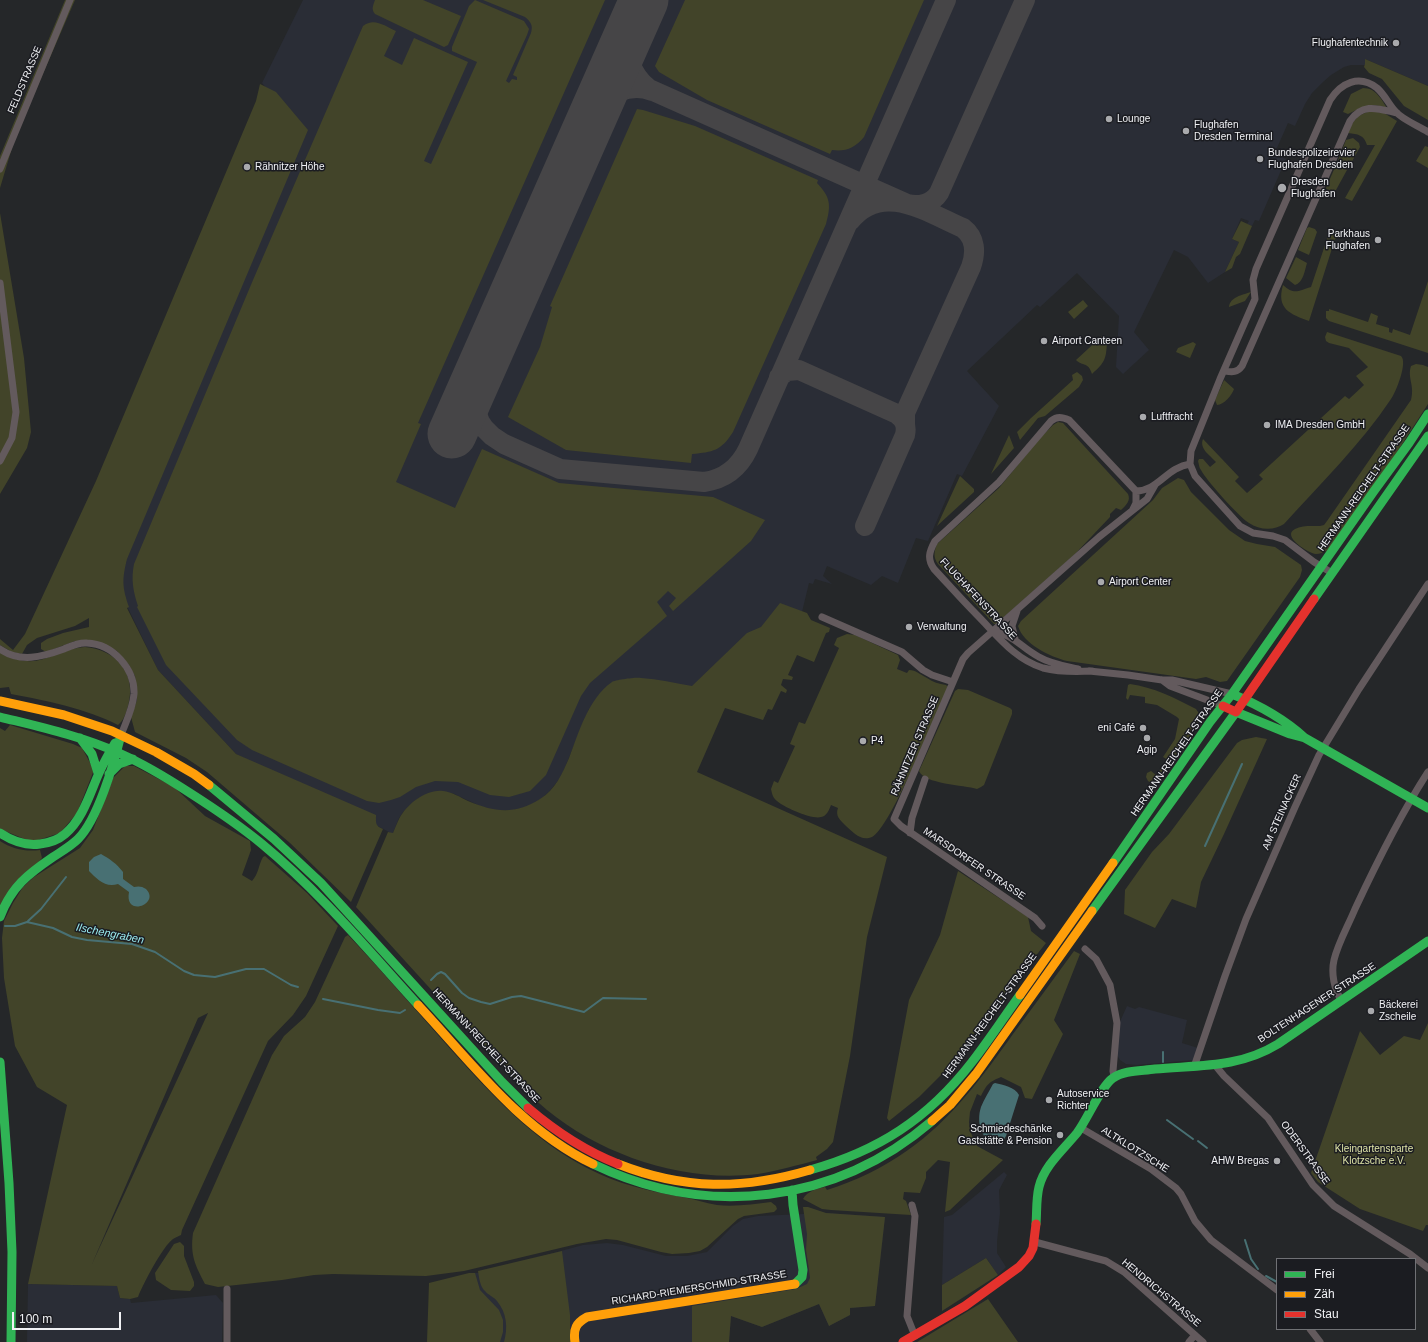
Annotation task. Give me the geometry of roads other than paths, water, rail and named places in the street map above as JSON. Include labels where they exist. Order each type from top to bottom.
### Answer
[{"type":"main road","name":"HERMANN-REICHELT-STRASSE","points":[[0,702],[64,715],[121,735],[156,752],[208,784],[274,839],[335,898],[521,1101],[544,1122],[574,1142],[606,1159],[628,1168],[669,1180],[713,1185],[746,1184],[789,1176],[837,1162],[862,1153],[885,1142],[907,1128],[924,1114],[954,1085],[972,1062],[1162,794],[1198,740],[1322,567],[1428,414]]},
{"type":"main road","points":[[0,717],[80,738],[114,750],[206,802],[260,843],[308,886],[513,1108],[552,1140],[584,1160],[625,1178],[668,1190],[713,1196],[738,1197],[761,1196],[792,1190],[837,1177],[861,1167],[885,1154],[920,1131],[957,1097],[989,1057],[1114,880],[1236,712],[1428,436]]},
{"type":"main road","name":"FLUGHAFENSTRASSE","points":[[1232,694],[1277,715],[1293,726],[1305,738]]},
{"type":"main road","name":"FLUGHAFENSTRASSE","points":[[1223,706],[1290,734],[1305,738],[1428,808]]},
{"type":"main road","points":[[0,833],[14,841],[26,844],[41,845],[50,843],[65,835],[79,819],[98,773],[114,750],[121,735]]},
{"type":"main road","points":[[80,738],[92,754],[98,773]]},
{"type":"main road","points":[[0,917],[6,901],[20,880],[64,850],[78,839],[85,830],[91,821],[110,774],[114,750]]},
{"type":"main road","points":[[110,774],[119,764],[132,759]]},
{"type":"main road","name":"BOLTENHAGENER STRASSE","points":[[1114,1076],[1136,1072],[1215,1066],[1252,1057],[1269,1049],[1342,1001],[1428,941]]},
{"type":"main road","points":[[0,1062],[9,1183],[11,1244],[11,1342]]},
{"type":"main road","points":[[903,1342],[988,1292],[1018,1269],[1028,1258],[1035,1242],[1036,1202],[1039,1185],[1048,1167],[1081,1128],[1107,1084],[1114,1076]]},
{"type":"main road","points":[[789,1176],[792,1190]]},
{"type":"main road","name":"RICHARD-RIEMERSCHMID-STRASSE","points":[[575,1342],[575,1328],[578,1322],[587,1317],[792,1285],[798,1282],[803,1276],[804,1270],[793,1205],[792,1190]]},
{"type":"street","name":"FELDSTRASSE","points":[[0,169],[70,0]]},
{"type":"street","points":[[1332,573],[1285,540],[1273,536],[1253,533],[1240,526],[1200,482],[1190,464],[1190,455],[1192,447],[1255,299],[1253,280],[1256,269],[1330,100],[1340,87],[1351,82],[1361,82],[1370,84],[1378,89],[1397,113]]},
{"type":"street","points":[[1224,371],[1237,371],[1242,366],[1353,117],[1363,110],[1375,108],[1397,113],[1428,132]]},
{"type":"street","points":[[0,283],[16,412],[12,438],[0,461]]},
{"type":"street","name":"FLUGHAFENSTRASSE","points":[[1092,671],[1055,671],[1032,664],[1011,650],[934,569],[929,560],[929,553],[935,541],[999,482],[1055,418],[1069,420],[1136,491]]},
{"type":"street","points":[[1133,509],[1136,503],[1136,491],[1145,490],[1155,485],[1172,470],[1180,466],[1190,464]]},
{"type":"street","points":[[1018,609],[1099,537],[1147,498],[1155,485]]},
{"type":"street","name":"AM STEINACKER","points":[[1194,1067],[1246,919],[1295,807],[1324,748],[1359,689],[1428,584]]},
{"type":"street","name":"FLUGHAFENSTRASSE","points":[[1018,609],[1012,626],[1015,639],[1040,658],[1060,665],[1092,671],[1172,680],[1232,694]]},
{"type":"street","name":"RÄHNITZER STRASSE","points":[[894,819],[963,659],[992,631],[1018,609]]},
{"type":"street","points":[[822,617],[902,652],[932,675],[953,682]]},
{"type":"street","points":[[992,631],[1005,634],[1015,639]]},
{"type":"street","points":[[0,649],[19,657],[32,658],[44,656],[76,644],[87,643],[100,645],[113,652],[120,659],[130,674],[134,692],[133,703],[121,735]]},
{"type":"street","name":"FLUGHAFENSTRASSE","points":[[1162,680],[1170,686],[1223,706]]},
{"type":"street","points":[[1342,1001],[1338,996],[1333,974],[1334,960],[1340,942],[1374,867],[1428,772]]},
{"type":"street","points":[[910,833],[912,818],[925,779]]},
{"type":"street","name":"MARSDORFER STRASSE","points":[[894,819],[910,833],[1035,918],[1042,926]]},
{"type":"street","points":[[1085,949],[1096,959],[1110,985],[1117,1023],[1114,1076]]},
{"type":"street","name":"ODERSTRASSE","points":[[1215,1066],[1268,1118],[1313,1185],[1334,1206],[1415,1258]]},
{"type":"street","name":"ALTKLOTZSCHE","points":[[1081,1128],[1151,1169],[1176,1188],[1181,1194],[1195,1221],[1211,1240],[1276,1289]]},
{"type":"street","points":[[912,1205],[915,1216],[907,1316],[915,1336]]},
{"type":"street","name":"HENDRICHSTRASSE","points":[[1035,1242],[1106,1261],[1124,1272],[1203,1342]]},
{"type":"street","name":"ODERSTRASSE","points":[[1416,1259],[1428,1268]]},
{"type":"street","points":[[227,1289],[227,1342]]},
{"type":"street","points":[[1311,1330],[1320,1342]]},
{"type":"street","points":[[1189,1342],[1195,1335]]},
{"type":"water","points":[[101,854],[121,869],[123,872],[123,879],[134,887],[140,886],[146,889],[149,899],[146,903],[141,906],[132,905],[129,900],[129,892],[118,884],[105,884],[89,871],[89,862],[94,857]]},
{"type":"water","points":[[995,1083],[1012,1088],[1019,1095],[1006,1136],[1003,1141],[999,1143],[993,1142],[984,1136],[981,1131],[979,1119],[982,1104]]},
{"type":"waterway","points":[[1205,846],[1242,764]]},
{"type":"waterway","points":[[28,921],[41,909],[66,877]]},
{"type":"waterway","name":"Ilschengraben","points":[[5,926],[15,926],[27,922],[53,928],[72,937],[87,940],[132,944],[155,952],[184,971],[194,975],[215,977],[246,969],[264,969],[291,985],[298,987]]},
{"type":"waterway","name":"Ilschengraben","points":[[431,980],[441,972],[445,974],[462,993],[469,998],[490,1004],[512,997],[521,996],[584,1012],[603,998],[646,999]]},
{"type":"waterway","name":"Ilschengraben","points":[[323,999],[400,1013],[405,1010]]},
{"type":"waterway","points":[[1163,1052],[1163,1062]]},
{"type":"waterway","points":[[1167,1120],[1193,1139]]},
{"type":"waterway","points":[[1198,1141],[1207,1148]]},
{"type":"waterway","points":[[1245,1240],[1251,1259],[1258,1269]]},
{"type":"waterway","points":[[1266,1276],[1276,1281]]},
{"type":"place","name":"Flughafentechnik","points":[[1396,43]]},
{"type":"place","name":"Lounge","points":[[1109,119]]},
{"type":"place","name":"Flughafen Dresden Terminal","points":[[1186,131]]},
{"type":"place","name":"Bundespolizeirevier Flughafen Dresden","points":[[1260,159]]},
{"type":"place","name":"Rähnitzer Höhe","points":[[247,167]]},
{"type":"place","name":"Dresden Flughafen","points":[[1282,188]]},
{"type":"place","name":"Parkhaus Flughafen","points":[[1378,240]]},
{"type":"place","name":"Airport Canteen","points":[[1044,341]]},
{"type":"place","name":"Luftfracht","points":[[1143,417]]},
{"type":"place","name":"IMA Dresden GmbH","points":[[1267,425]]},
{"type":"place","name":"Airport Center","points":[[1101,582]]},
{"type":"place","name":"Verwaltung","points":[[909,627]]},
{"type":"place","name":"eni Café","points":[[1143,728]]},
{"type":"place","name":"Agip","points":[[1147,738]]},
{"type":"place","name":"P4","points":[[863,741]]},
{"type":"place","name":"Bäckerei Zscheile","points":[[1371,1011]]},
{"type":"place","name":"Autoservice Richter","points":[[1049,1100]]},
{"type":"place","name":"Schmiedeschänke Gaststätte & Pension","points":[[1060,1135]]},
{"type":"place","name":"AHW Bregas","points":[[1277,1161]]},
{"type":"park label","name":"Kleingartensparte Klotzsche e.V.","points":[[1374,1154]]}]
